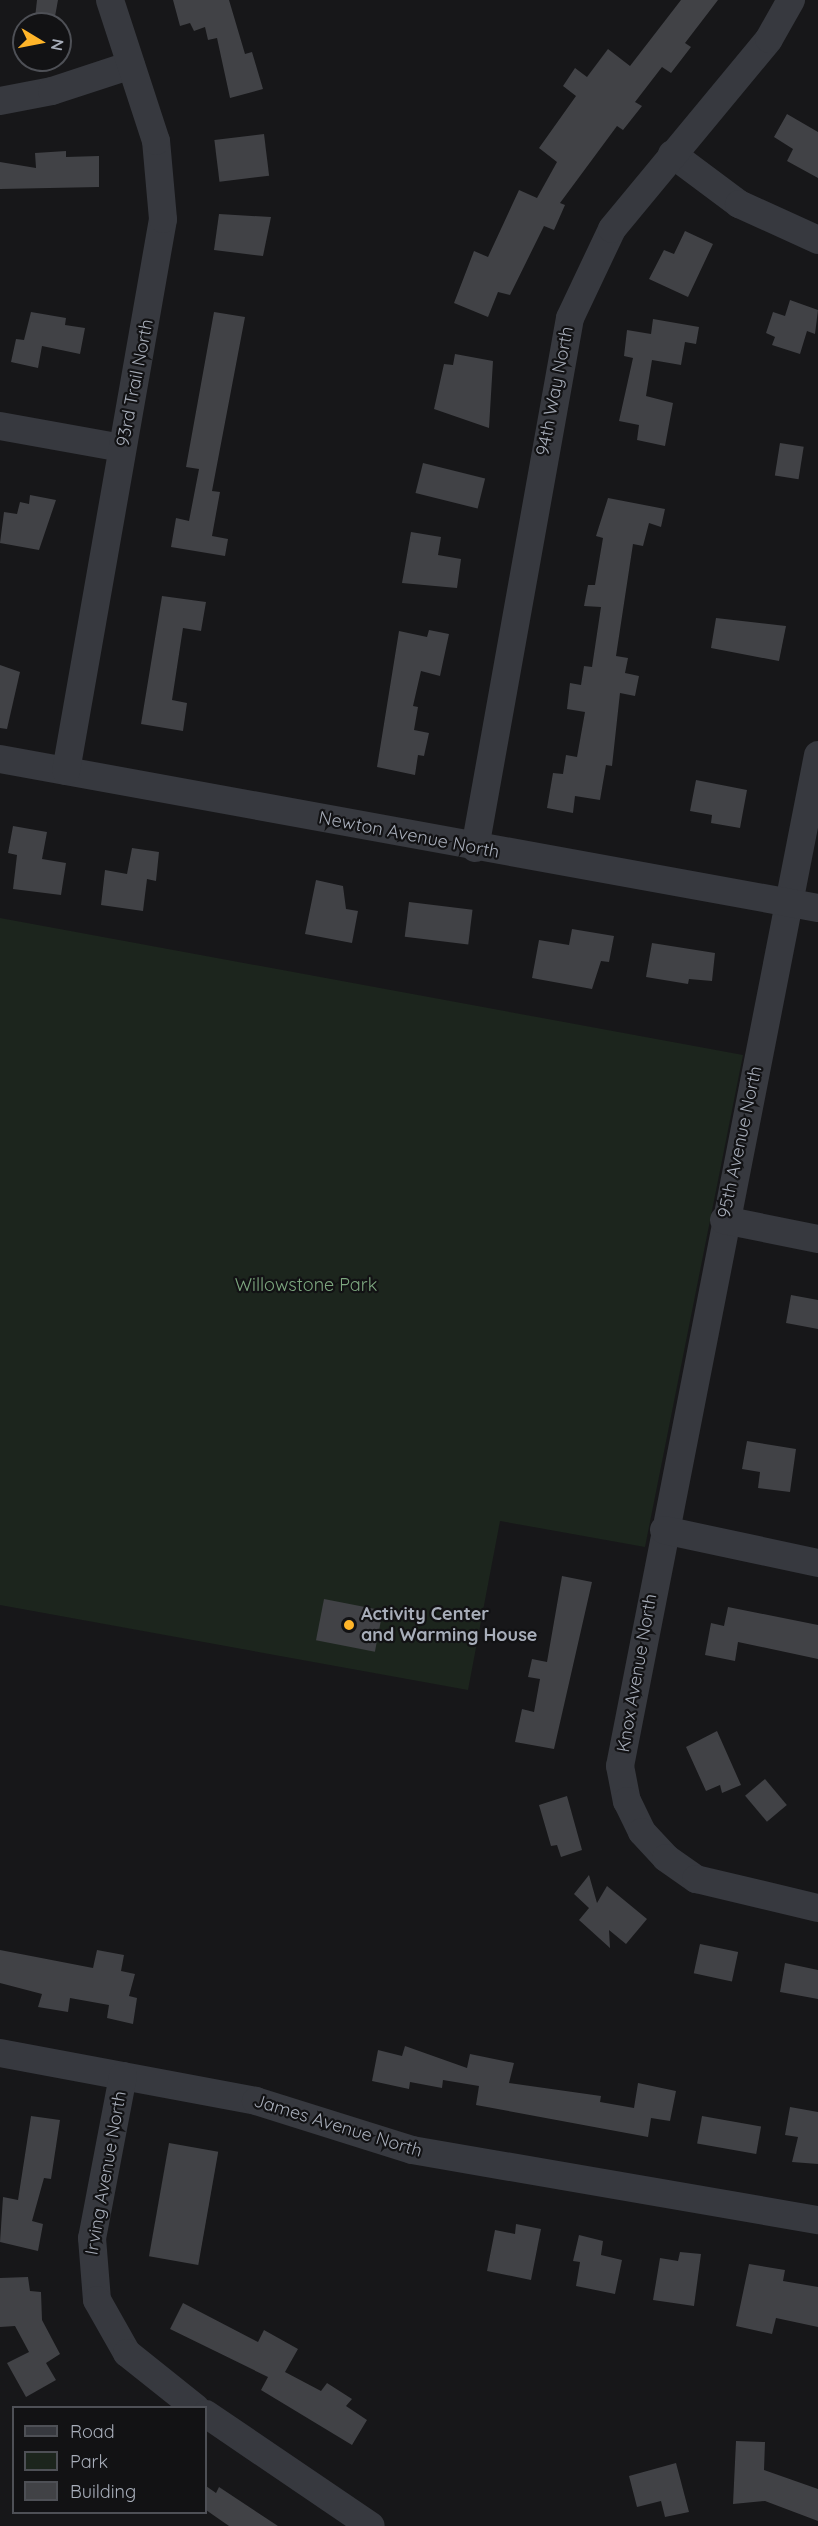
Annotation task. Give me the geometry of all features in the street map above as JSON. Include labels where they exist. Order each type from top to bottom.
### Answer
[{"type":"street","name":"93rd Trail North","points":[[66,771],[163,219],[156,141],[110,0]]},
{"type":"street","name":"94th Way North","points":[[475,848],[557,365],[570,318],[612,230],[672,154],[769,39],[791,0]]},
{"type":"street","points":[[0,101],[52,91],[131,65]]},
{"type":"street","points":[[672,154],[739,204],[818,240]]},
{"type":"street","points":[[0,426],[122,448]]},
{"type":"street","name":"95th Avenue North","points":[[664,1530],[818,755]]},
{"type":"street","name":"Newton Avenue North","points":[[0,759],[475,848],[818,908]]},
{"type":"street","points":[[724,1220],[818,1239]]},
{"type":"street","points":[[664,1530],[818,1563]]},
{"type":"street","name":"Knox Avenue North","points":[[664,1530],[624,1731],[620,1767],[627,1801],[642,1832],[696,1879],[818,1908]]},
{"type":"street","name":"James Avenue North","points":[[0,2053],[256,2101],[412,2151],[818,2220]]},
{"type":"street","name":"Irving Avenue North","points":[[123,2076],[92,2238],[96,2300],[127,2354],[193,2406]]},
{"type":"street","points":[[207,2415],[371,2526]]},
{"type":"green space","name":"Willowstone Park","points":[[0,918],[743,1055],[645,1547],[500,1521],[468,1690],[0,1605]]},
{"type":"building","points":[[37,0],[58,0],[56,12],[36,12]]},
{"type":"building","points":[[173,0],[229,0],[245,54],[252,52],[263,89],[230,98],[217,38],[208,40],[205,27],[194,31],[190,23],[180,26]]},
{"type":"building","points":[[681,0],[718,0],[685,43],[691,47],[671,73],[662,67],[635,102],[642,106],[623,130],[617,126],[560,203],[565,205],[554,230],[544,226],[510,295],[498,292],[488,317],[454,303],[474,251],[488,257],[519,190],[537,198],[557,162],[539,148],[576,96],[563,86],[575,68],[587,77],[608,49],[630,66]]},
{"type":"building","points":[[787,114],[818,132],[818,178],[787,161],[793,149],[774,137]]},
{"type":"building","points":[[264,134],[269,176],[219,182],[214,140]]},
{"type":"building","points":[[66,151],[66,157],[99,156],[99,187],[0,189],[0,162],[36,168],[35,153]]},
{"type":"building","points":[[219,214],[271,217],[263,256],[214,250]]},
{"type":"building","points":[[685,231],[713,244],[688,297],[649,279],[664,250],[674,254]]},
{"type":"building","points":[[790,300],[818,310],[815,334],[807,331],[800,354],[772,345],[775,337],[766,333],[773,312],[785,316]]},
{"type":"building","points":[[31,312],[66,318],[65,325],[85,328],[80,354],[42,346],[38,368],[11,362],[16,339],[24,340]]},
{"type":"building","points":[[214,312],[245,317],[212,491],[220,492],[212,536],[228,539],[225,556],[171,547],[176,518],[189,521],[199,469],[186,467]]},
{"type":"building","points":[[653,319],[699,327],[696,344],[685,342],[681,365],[652,360],[646,396],[673,403],[665,446],[637,440],[639,425],[619,421],[633,358],[624,356],[627,330],[651,334]]},
{"type":"building","points":[[455,354],[493,361],[489,428],[434,409],[444,364],[453,365]]},
{"type":"building","points":[[780,443],[804,447],[799,479],[775,476]]},
{"type":"building","points":[[423,463],[485,478],[478,509],[416,493]]},
{"type":"building","points":[[30,495],[56,500],[39,550],[0,543],[4,512],[17,514],[20,502],[29,504]]},
{"type":"building","points":[[608,498],[665,509],[661,527],[649,523],[643,546],[633,544],[616,656],[628,658],[625,673],[639,676],[635,696],[620,693],[612,766],[606,765],[600,800],[575,796],[573,813],[547,808],[553,773],[563,774],[566,755],[577,757],[585,712],[567,709],[570,683],[581,685],[584,666],[592,667],[601,607],[584,606],[588,585],[595,585],[603,538],[596,536]]},
{"type":"building","points":[[411,532],[441,537],[438,555],[461,559],[457,588],[402,583]]},
{"type":"building","points":[[162,596],[206,602],[201,631],[183,628],[172,700],[187,703],[183,731],[141,724]]},
{"type":"building","points":[[716,618],[786,626],[779,661],[711,648]]},
{"type":"building","points":[[429,630],[449,634],[440,676],[421,671],[413,706],[418,707],[414,730],[429,733],[424,756],[418,755],[415,775],[377,767],[399,631],[427,637]]},
{"type":"building","points":[[0,665],[20,672],[7,729],[0,728]]},
{"type":"building","points":[[696,780],[747,790],[740,828],[711,823],[712,815],[690,811]]},
{"type":"building","points":[[13,826],[47,832],[42,859],[66,863],[61,895],[13,889],[17,855],[8,853]]},
{"type":"building","points":[[132,848],[159,852],[156,881],[147,879],[143,911],[101,905],[105,870],[127,874]]},
{"type":"building","points":[[316,880],[343,886],[346,909],[358,911],[352,943],[305,934]]},
{"type":"building","points":[[409,902],[473,910],[468,945],[405,937]]},
{"type":"building","points":[[572,929],[614,936],[609,962],[601,961],[592,989],[532,978],[539,940],[569,945]]},
{"type":"building","points":[[652,943],[715,953],[712,981],[689,979],[688,984],[646,977]]},
{"type":"building","points":[[791,1295],[818,1300],[818,1329],[786,1323]]},
{"type":"building","points":[[747,1441],[796,1449],[790,1492],[758,1488],[760,1472],[742,1469]]},
{"type":"building","points":[[562,1576],[592,1582],[554,1749],[515,1742],[522,1709],[534,1712],[540,1679],[528,1677],[532,1659],[547,1662]]},
{"type":"building","name":"Activity Center and Warming House","points":[[324,1599],[383,1610],[375,1652],[316,1640]]},
{"type":"building","points":[[728,1607],[818,1625],[818,1659],[738,1642],[735,1661],[705,1655],[711,1623],[724,1626]]},
{"type":"building","points":[[717,1731],[741,1785],[722,1793],[720,1785],[706,1791],[686,1747]]},
{"type":"building","points":[[765,1779],[787,1805],[767,1822],[745,1796]]},
{"type":"building","points":[[567,1796],[582,1850],[561,1857],[557,1845],[551,1846],[539,1805]]},
{"type":"building","points":[[589,1875],[597,1903],[607,1886],[647,1919],[626,1944],[609,1930],[610,1948],[579,1920],[589,1908],[574,1894]]},
{"type":"building","points":[[700,1944],[738,1952],[732,1981],[694,1973]]},
{"type":"building","points":[[0,1950],[93,1968],[97,1950],[124,1955],[121,1971],[135,1974],[129,1996],[137,1998],[133,2024],[107,2018],[109,2005],[70,1998],[68,2012],[38,2007],[42,1994],[0,1983]]},
{"type":"building","points":[[785,1963],[818,1970],[818,1999],[780,1992]]},
{"type":"building","points":[[405,2046],[467,2068],[470,2054],[514,2063],[509,2083],[601,2096],[600,2102],[634,2108],[638,2083],[676,2091],[670,2121],[651,2118],[648,2137],[476,2105],[479,2086],[443,2080],[442,2088],[410,2082],[409,2089],[372,2081],[378,2050],[402,2056]]},
{"type":"building","points":[[790,2107],[818,2112],[818,2164],[792,2162],[798,2137],[785,2135]]},
{"type":"building","points":[[31,2116],[60,2120],[51,2179],[44,2178],[32,2221],[43,2224],[38,2251],[0,2242],[3,2197],[18,2200]]},
{"type":"building","points":[[702,2116],[761,2126],[756,2154],[697,2144]]},
{"type":"building","points":[[169,2143],[218,2152],[198,2265],[149,2256]]},
{"type":"building","points":[[516,2224],[541,2229],[531,2280],[487,2271],[495,2230],[515,2234]]},
{"type":"building","points":[[579,2235],[603,2241],[601,2255],[622,2260],[615,2294],[576,2286],[580,2262],[573,2261]]},
{"type":"building","points":[[680,2252],[701,2254],[694,2306],[653,2300],[660,2258],[678,2261]]},
{"type":"building","points":[[749,2264],[785,2270],[783,2281],[818,2287],[818,2327],[776,2318],[772,2334],[736,2326]]},
{"type":"building","points":[[28,2277],[30,2291],[41,2292],[42,2320],[60,2354],[46,2363],[56,2380],[26,2397],[7,2363],[29,2352],[15,2326],[0,2327],[0,2278]]},
{"type":"building","points":[[183,2303],[258,2342],[264,2330],[298,2349],[285,2372],[321,2391],[327,2383],[352,2399],[346,2406],[367,2420],[352,2445],[261,2390],[268,2377],[170,2329]]},
{"type":"building","points":[[736,2441],[765,2442],[764,2470],[818,2489],[818,2521],[765,2501],[733,2504]]},
{"type":"building","points":[[676,2463],[689,2512],[665,2517],[661,2501],[637,2507],[629,2476]]},
{"type":"building","points":[[207,2487],[216,2493],[219,2487],[278,2526],[229,2526],[207,2511]]},
{"type":"place","name":"Activity Center and Warming House","points":[[349,1625]]}]
